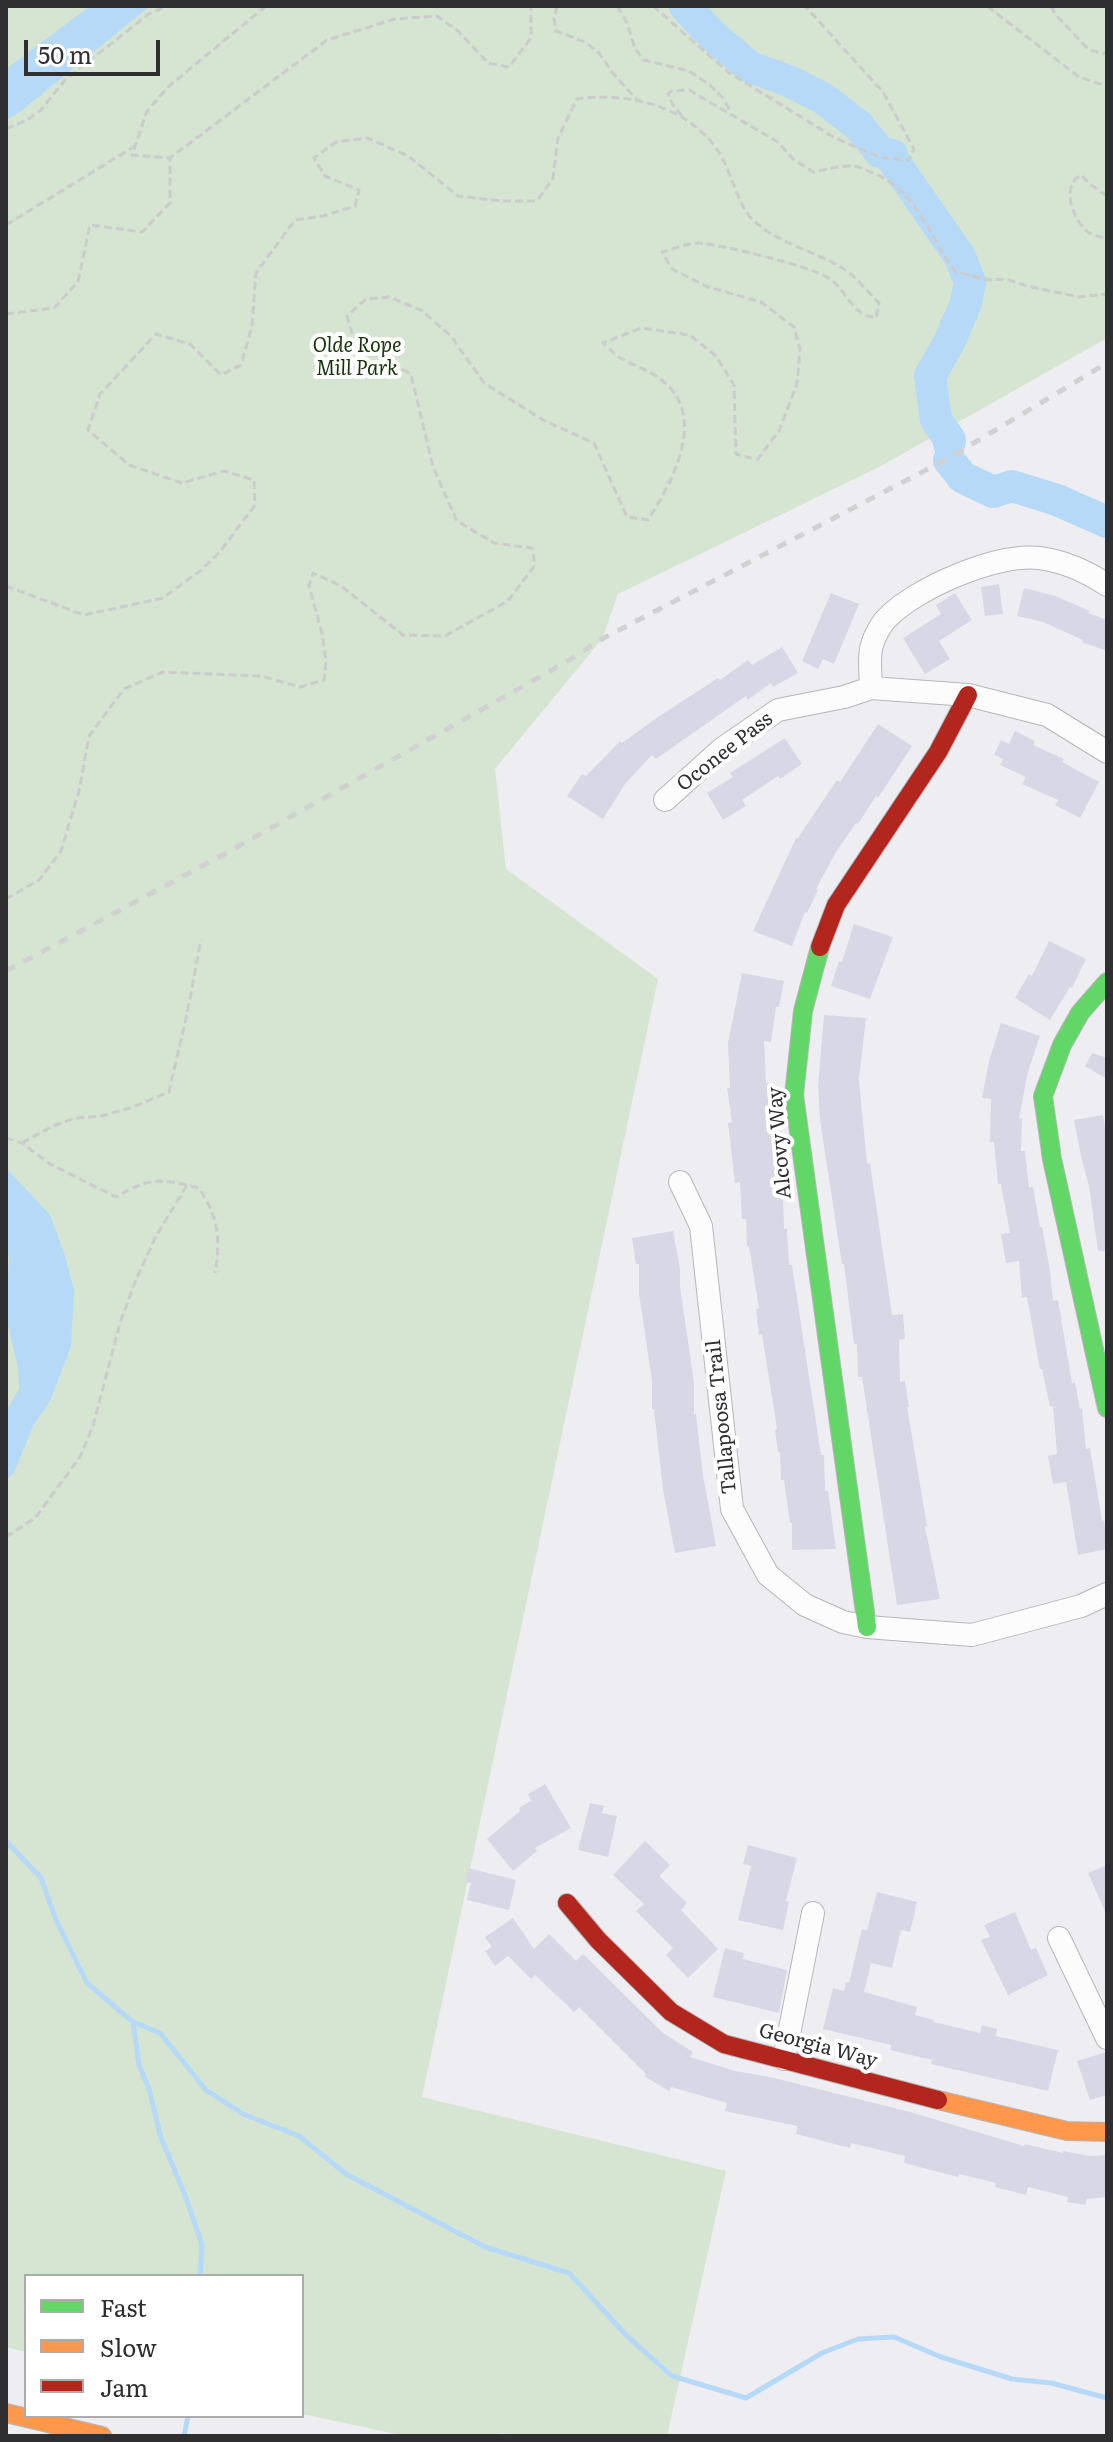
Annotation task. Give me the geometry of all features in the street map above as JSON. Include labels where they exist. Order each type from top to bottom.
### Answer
[{"type":"street","points":[[871,688],[871,647],[885,619],[921,594],[964,572],[1000,560],[1036,557],[1086,570],[1107,585]]},
{"type":"street","name":"Oconee Pass","points":[[665,800],[723,748],[778,710],[844,697],[871,688],[968,695],[1047,715],[1107,752]]},
{"type":"street","name":"Alcovy Way","points":[[867,1627],[794,1095],[803,1011],[817,954],[836,905],[938,752],[968,695]]},
{"type":"street","points":[[1107,982],[1080,1013],[1062,1045],[1043,1096],[1052,1159],[1107,1408]]},
{"type":"street","name":"Tallapoosa Trail","points":[[680,1182],[701,1226],[732,1509],[768,1575],[805,1605],[843,1622],[867,1627],[972,1635],[1081,1606],[1107,1594]]},
{"type":"street","name":"Georgia Way","points":[[567,1903],[598,1940],[671,2012],[724,2044],[1012,2119],[1067,2131],[1107,2132]]},
{"type":"street","points":[[784,2059],[813,1913]]},
{"type":"street","points":[[1059,1938],[1107,2038]]},
{"type":"street","points":[[26,2418],[93,2435]]},
{"type":"path","points":[[6,129],[34,115],[65,80],[149,14],[167,6]]},
{"type":"path","points":[[266,6],[168,87],[147,111],[132,155],[170,158],[327,40],[395,19],[437,16],[458,31],[488,63],[509,67],[531,38],[531,6]]},
{"type":"path","points":[[557,6],[554,19],[556,31],[585,42],[599,53],[637,100]]},
{"type":"path","points":[[617,6],[627,23],[635,49],[644,60],[689,71],[723,98],[731,114]]},
{"type":"path","points":[[653,6],[728,72],[835,138],[881,158],[909,160],[914,149],[883,92],[805,6]]},
{"type":"path","points":[[987,6],[1079,77],[1107,86]]},
{"type":"path","points":[[1051,6],[1089,50],[1107,54]]},
{"type":"path","points":[[6,899],[39,880],[61,851],[79,791],[89,736],[124,689],[163,672],[261,676],[300,687],[324,680],[326,661],[322,634],[309,585],[313,573],[341,586],[403,635],[445,636],[508,601],[535,565],[532,548],[494,543],[457,521],[433,467],[411,374],[355,344],[347,316],[366,299],[389,297],[421,310],[451,336],[484,383],[543,420],[594,443],[627,517],[648,520],[681,458],[685,421],[678,396],[658,377],[620,358],[603,343],[641,328],[690,335],[716,356],[734,385],[736,454],[757,460],[779,431],[797,384],[800,349],[794,327],[761,302],[708,287],[672,269],[662,252],[697,243],[787,262],[830,278],[855,310],[865,317],[876,318],[879,303],[846,271],[769,233],[749,217],[716,148],[673,105],[668,94],[672,91],[689,90],[731,114],[778,142],[793,159],[813,172],[854,165],[878,174],[902,191],[932,231],[956,272],[988,280],[1006,279],[1079,297],[1107,294]]},
{"type":"path","points":[[6,586],[84,615],[163,598],[219,553],[255,505],[254,480],[224,471],[182,483],[129,465],[88,430],[100,394],[156,334],[190,344],[221,375],[241,365],[252,326],[256,273],[274,247],[295,220],[323,216],[355,206],[359,190],[325,176],[314,158],[336,142],[368,138],[408,156],[458,196],[537,201],[553,178],[558,138],[577,99],[600,96],[637,100],[668,109],[689,122]]},
{"type":"path","points":[[6,225],[135,146]]},
{"type":"path","points":[[6,314],[54,308],[78,282],[90,225],[142,232],[170,203],[170,158]]},
{"type":"path","points":[[1107,196],[1081,175],[1074,178],[1070,205],[1088,232],[1107,239]]},
{"type":"path","points":[[22,1143],[64,1122],[130,1108],[169,1092],[201,940]]},
{"type":"path","points":[[6,1138],[22,1143],[50,1164],[116,1197],[139,1183],[166,1180],[199,1188],[211,1206],[220,1248],[215,1273]]},
{"type":"path","points":[[6,1537],[35,1518],[80,1457],[93,1426],[120,1323],[135,1282],[156,1236],[187,1185]]},
{"type":"green space","name":"Olde Rope Mill Park","points":[[6,6],[1107,6],[1107,338],[881,466],[618,594],[602,639],[495,769],[506,869],[658,979],[422,2097],[726,2171],[667,2436],[518,2436],[500,2433],[499,2436],[405,2436],[304,2414],[304,2274],[24,2274],[24,2352],[6,2347]]},
{"type":"water","points":[[90,6],[150,6],[6,120],[6,69]]},
{"type":"water","points":[[6,1168],[50,1215],[74,1290],[71,1347],[50,1401],[34,1424],[14,1472],[6,1481],[6,1411],[19,1389],[18,1368],[6,1317],[9,1257],[6,1247]]},
{"type":"building","points":[[999,584],[1003,614],[985,616],[981,587]]},
{"type":"building","points":[[1024,588],[1055,596],[1107,620],[1107,651],[1043,622],[1017,616]]},
{"type":"building","points":[[831,593],[859,604],[834,664],[823,659],[818,669],[802,661]]},
{"type":"building","points":[[955,593],[972,620],[939,641],[950,659],[925,674],[903,638],[941,614],[936,605]]},
{"type":"building","points":[[782,647],[798,673],[773,687],[771,683],[748,700],[746,696],[656,759],[652,755],[625,784],[603,819],[567,796],[582,774],[586,776],[620,741],[622,743],[748,660],[752,665]]},
{"type":"building","points":[[878,724],[912,746],[878,798],[876,796],[836,852],[805,912],[792,946],[753,931],[796,838],[837,780],[840,782]]},
{"type":"building","points":[[1015,731],[1035,741],[1033,745],[1064,759],[1062,762],[1099,782],[1080,818],[1055,805],[1058,800],[1022,784],[1026,777],[1000,765],[1003,759],[994,755],[1001,740],[1009,744]]},
{"type":"building","points":[[785,738],[802,764],[742,800],[746,806],[723,820],[707,793],[733,777],[730,773]]},
{"type":"building","points":[[854,924],[893,937],[870,999],[831,986]]},
{"type":"building","points":[[1049,941],[1086,959],[1072,988],[1050,1020],[1015,998],[1029,974],[1032,976]]},
{"type":"building","points":[[742,973],[784,981],[779,1007],[776,1007],[771,1042],[764,1041],[766,1083],[772,1108],[768,1109],[774,1142],[776,1192],[783,1191],[789,1265],[792,1265],[821,1455],[824,1455],[825,1491],[828,1491],[836,1549],[792,1550],[792,1523],[784,1480],[781,1480],[777,1429],[762,1334],[759,1335],[756,1309],[759,1308],[747,1246],[746,1219],[742,1219],[740,1182],[735,1183],[728,1123],[732,1122],[727,1088],[730,1088],[728,1043]]},
{"type":"building","points":[[824,1015],[866,1018],[859,1079],[867,1164],[870,1163],[892,1315],[903,1314],[905,1339],[899,1340],[900,1382],[905,1381],[925,1527],[940,1599],[897,1605],[862,1377],[858,1377],[857,1344],[854,1344],[820,1120],[818,1086]]},
{"type":"building","points":[[1001,1023],[1040,1036],[1028,1072],[1019,1118],[1022,1118],[1021,1151],[1025,1151],[1029,1187],[1033,1187],[1042,1227],[1053,1301],[1058,1300],[1072,1383],[1075,1382],[1082,1408],[1086,1449],[1090,1448],[1107,1538],[1107,1549],[1078,1555],[1066,1482],[1053,1484],[1048,1456],[1057,1454],[1053,1406],[1050,1407],[1040,1369],[1027,1297],[1022,1298],[1019,1261],[1006,1263],[1001,1234],[1010,1233],[1001,1184],[998,1184],[994,1142],[990,1142],[991,1099],[982,1098]]},
{"type":"building","points":[[1092,1053],[1107,1058],[1107,1079],[1085,1066]]},
{"type":"building","points":[[1103,1115],[1107,1138],[1107,1251],[1098,1251],[1089,1186],[1074,1120]]},
{"type":"building","points":[[673,1231],[694,1382],[694,1414],[716,1546],[675,1553],[652,1409],[652,1380],[639,1294],[639,1264],[636,1264],[632,1238]]},
{"type":"building","points":[[545,1784],[571,1828],[535,1848],[537,1851],[513,1871],[487,1839],[520,1811],[519,1808],[531,1801],[528,1794]]},
{"type":"building","points":[[590,1803],[604,1806],[602,1813],[617,1816],[608,1857],[578,1850]]},
{"type":"building","points":[[645,1841],[670,1865],[659,1876],[687,1903],[681,1910],[718,1949],[688,1978],[666,1955],[673,1948],[636,1911],[644,1904],[613,1875]]},
{"type":"building","points":[[748,1845],[797,1858],[786,1901],[789,1902],[783,1930],[738,1920],[751,1866],[743,1864]]},
{"type":"building","points":[[1107,1865],[1107,1916],[1088,1873]]},
{"type":"building","points":[[468,1868],[516,1880],[509,1910],[467,1900],[471,1883],[465,1882]]},
{"type":"building","points":[[877,1892],[917,1902],[910,1932],[901,1930],[892,1968],[871,1963],[864,1992],[917,2007],[915,2015],[934,2022],[980,2033],[982,2025],[997,2029],[996,2036],[1058,2050],[1048,2091],[931,2064],[932,2060],[890,2050],[891,2045],[823,2029],[833,1988],[844,1991],[846,1982],[849,1983],[862,1929],[867,1930]]},
{"type":"building","points":[[1015,1912],[1031,1950],[1036,1948],[1048,1975],[1008,1995],[981,1940],[990,1937],[984,1925]]},
{"type":"building","points":[[513,1918],[534,1949],[549,1934],[576,1961],[583,1954],[663,2033],[693,2052],[690,2057],[735,2071],[910,2112],[1024,2146],[1090,2156],[1107,2155],[1107,2197],[1087,2199],[1085,2205],[1067,2202],[1068,2197],[1028,2187],[1026,2195],[995,2187],[996,2183],[904,2163],[905,2156],[851,2143],[850,2148],[796,2134],[797,2126],[725,2111],[727,2103],[671,2087],[669,2091],[644,2076],[646,2074],[579,2007],[574,2012],[535,1975],[531,1979],[508,1956],[495,1966],[485,1951],[492,1947],[485,1937]]},
{"type":"building","points":[[725,1948],[744,1953],[743,1959],[787,1970],[779,2013],[713,1997]]},
{"type":"building","points":[[1107,2052],[1107,2095],[1090,2100],[1077,2061]]},
{"type":"waterway","points":[[685,6],[712,35],[750,67],[789,81],[824,99],[859,126],[880,152],[892,155],[960,257],[970,282],[966,303],[930,376],[936,420],[950,440],[949,444]]},
{"type":"waterway","points":[[949,460],[962,477],[993,492],[1012,486],[1057,500],[1107,522]]},
{"type":"waterway","points":[[6,1841],[41,1878],[56,1920],[87,1983],[133,2022],[160,2033],[206,2090],[243,2114],[299,2136],[346,2174],[485,2247],[569,2273],[627,2336],[672,2376],[746,2398],[822,2353],[858,2339],[894,2337],[941,2357],[1012,2379],[1051,2383],[1107,2398]]},
{"type":"waterway","points":[[133,2022],[139,2065],[149,2089],[161,2138],[202,2245],[200,2274]]},
{"type":"waterway","points":[[184,2436],[188,2418]]},
{"type":"railway","points":[[6,971],[221,856],[602,639],[949,458],[1107,363]]},
{"type":"traffic: fast","points":[[820,947],[803,1011],[794,1095],[867,1627]]},
{"type":"traffic: fast","points":[[1107,982],[1080,1013],[1062,1045],[1043,1096],[1052,1159],[1107,1408]]},
{"type":"traffic: slow","points":[[938,2100],[1067,2131],[1107,2132]]},
{"type":"traffic: slow","points":[[6,2413],[24,2417]]},
{"type":"traffic: slow","points":[[27,2418],[102,2436]]},
{"type":"traffic: jam","points":[[820,947],[836,905],[938,752],[968,695]]},
{"type":"traffic: jam","points":[[567,1903],[598,1940],[671,2012],[724,2044],[938,2100]]}]
